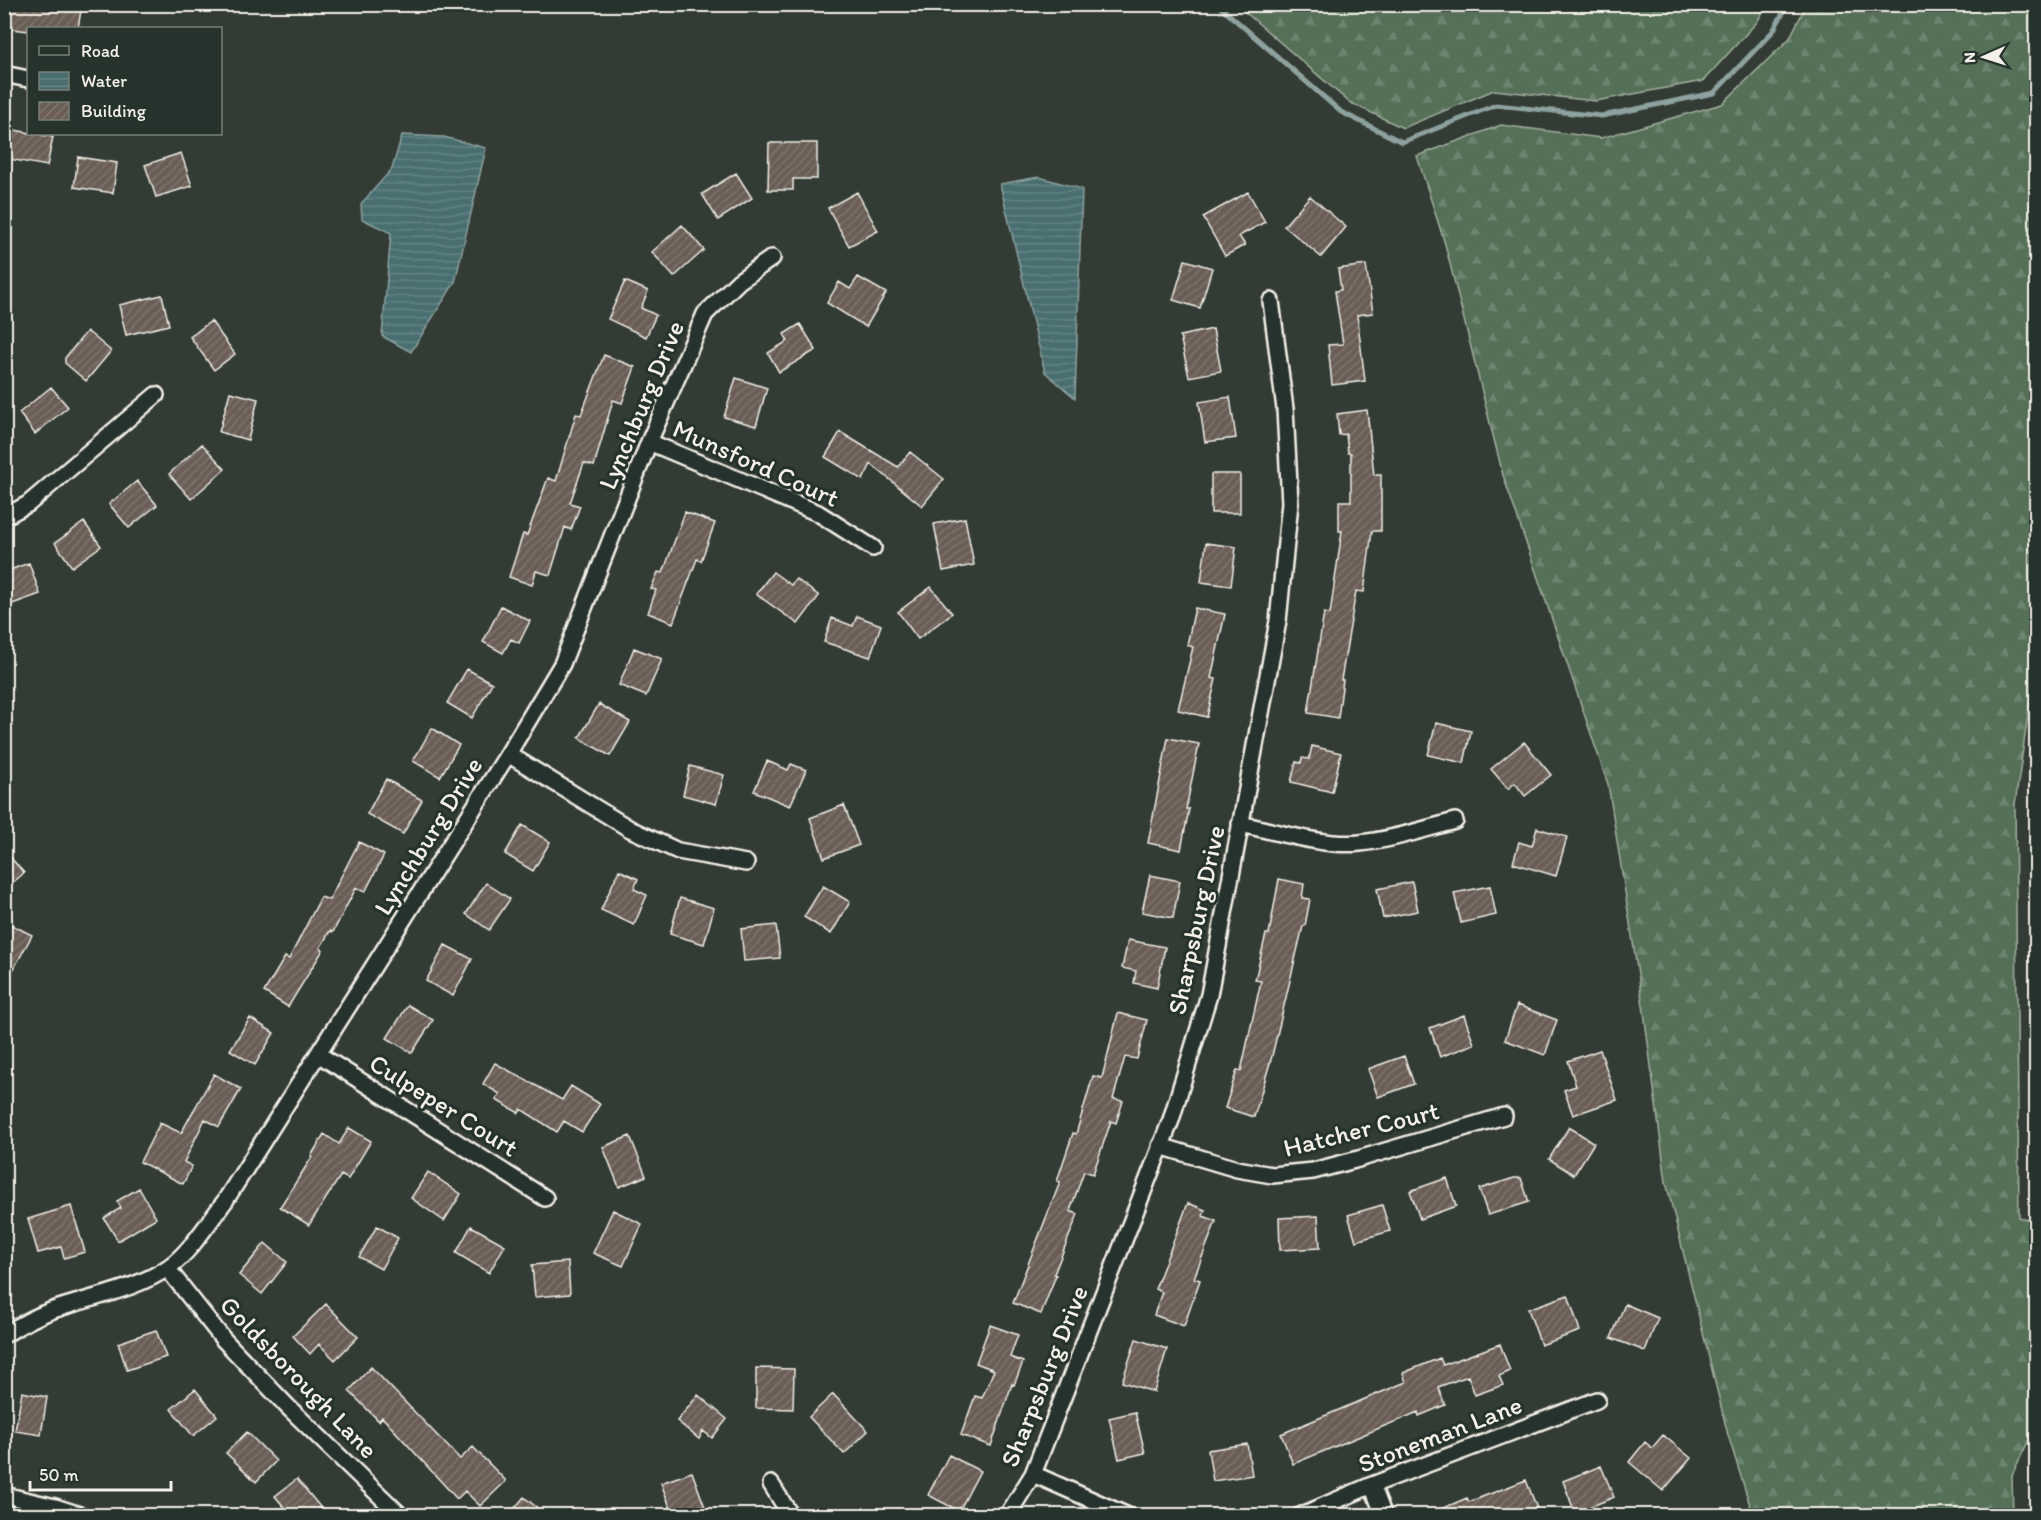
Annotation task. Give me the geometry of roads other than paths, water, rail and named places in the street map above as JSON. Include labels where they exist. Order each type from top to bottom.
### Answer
[{"type":"street","points":[[4,74],[27,79]]},
{"type":"street","name":"Lynchburg Drive","points":[[4,1335],[27,1321],[51,1311],[142,1281],[167,1268],[179,1259],[225,1201],[508,754],[562,664],[649,442],[705,314],[739,281],[772,258]]},
{"type":"street","name":"Sharpsburg Drive","points":[[1007,1515],[1034,1473],[1171,1120],[1209,996],[1278,621],[1290,503],[1285,409],[1272,302]]},
{"type":"street","points":[[4,517],[28,504],[156,396]]},
{"type":"street","name":"Munsford Court","points":[[649,442],[818,513],[873,548]]},
{"type":"street","points":[[508,754],[630,829],[678,851],[746,863]]},
{"type":"street","points":[[1240,824],[1323,841],[1358,844],[1455,821]]},
{"type":"street","name":"Culpeper Court","points":[[318,1054],[545,1198]]},
{"type":"street","name":"Hatcher Court","points":[[1160,1146],[1237,1169],[1272,1175],[1313,1171],[1504,1116]]},
{"type":"street","name":"Goldsborough Lane","points":[[167,1268],[223,1339],[288,1407],[401,1515]]},
{"type":"street","name":"Stoneman Lane","points":[[1300,1515],[1372,1485],[1597,1400]]},
{"type":"street","points":[[1034,1473],[1128,1515]]},
{"type":"street","points":[[771,1484],[791,1515]]},
{"type":"street","points":[[1372,1485],[1383,1515]]},
{"type":"street","points":[[4,1495],[83,1515]]},
{"type":"water","points":[[402,135],[444,137],[486,148],[455,282],[411,352],[382,336],[391,233],[362,219],[361,204],[392,169]]},
{"type":"water","points":[[1039,177],[1082,189],[1075,398],[1045,372],[1000,184]]},
{"type":"waterway","points":[[1217,4],[1341,112],[1402,142],[1496,105],[1602,116],[1714,93],[1773,31],[1788,4]]}]
